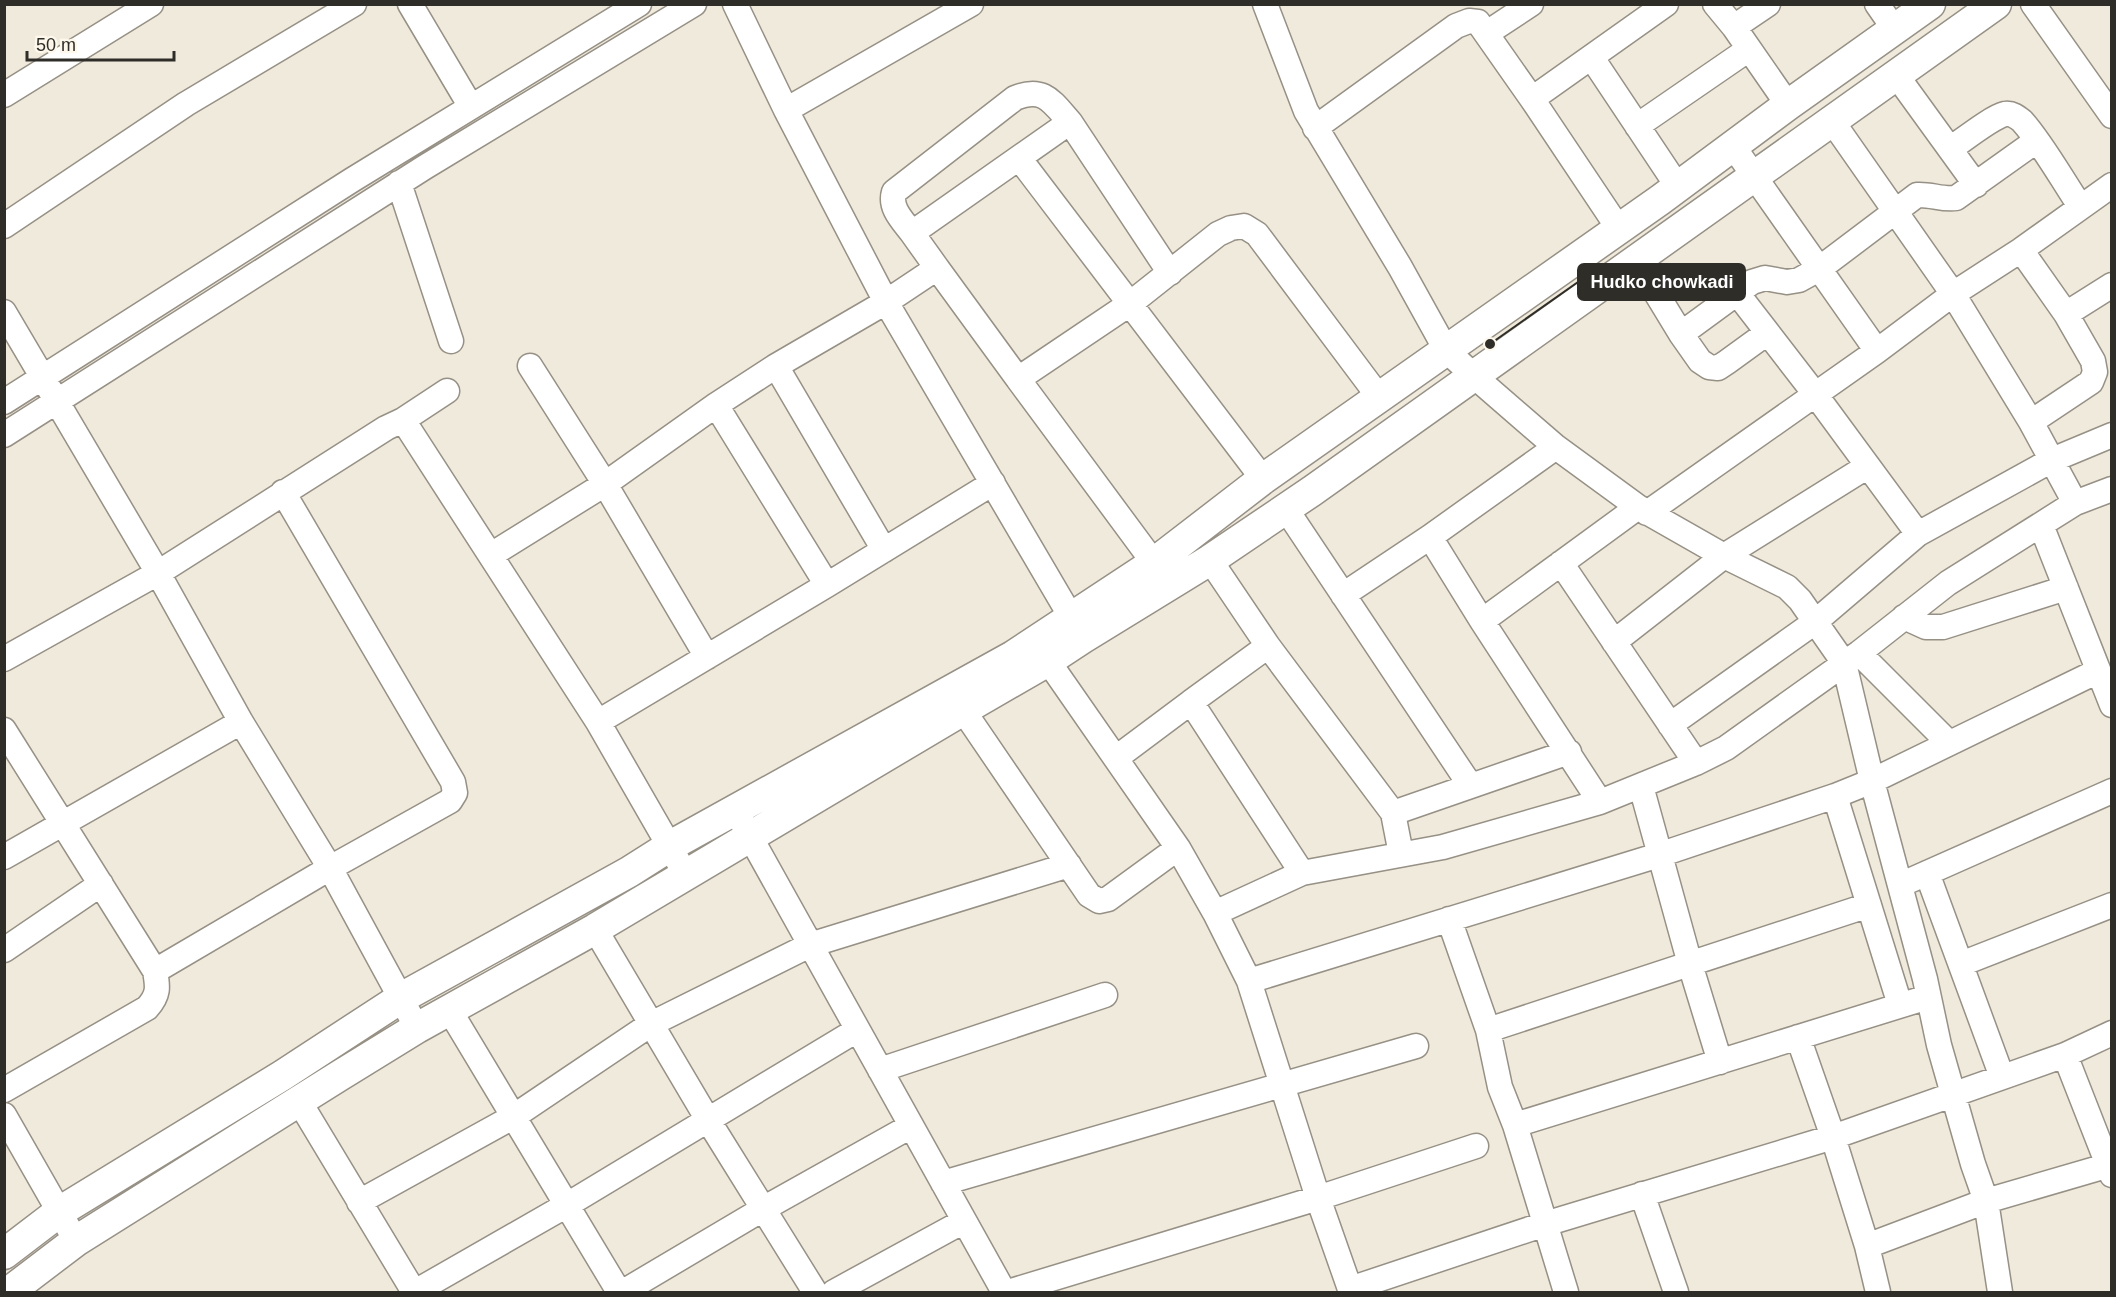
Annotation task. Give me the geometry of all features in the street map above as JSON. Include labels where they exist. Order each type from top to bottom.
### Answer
[{"type":"main road","points":[[4,1254],[59,1212],[283,1075],[401,998],[1013,656],[1154,563],[1263,479],[1678,187],[1930,4]]},
{"type":"main road","points":[[9,1293],[76,1241],[417,1028],[686,875],[1048,661],[1210,560],[1474,376],[1996,4]]},
{"type":"street","points":[[4,94],[151,4]]},
{"type":"street","points":[[4,226],[186,104],[354,4]]},
{"type":"street","points":[[410,4],[471,107]]},
{"type":"street","points":[[4,402],[352,180],[639,4]]},
{"type":"street","points":[[4,435],[399,183],[694,4]]},
{"type":"street","points":[[735,4],[786,110],[886,302],[1071,617]]},
{"type":"street","points":[[786,110],[971,4]]},
{"type":"street","points":[[1265,4],[1306,111],[1400,267],[1446,350],[1556,447],[1643,510],[1724,556],[1786,587],[1800,600],[1815,622],[1851,658],[1949,743]]},
{"type":"street","points":[[1487,33],[1531,4]]},
{"type":"street","points":[[1715,4],[1734,27],[1788,105]]},
{"type":"street","points":[[1734,27],[1768,4]]},
{"type":"street","points":[[1877,4],[1894,30]]},
{"type":"street","points":[[2033,4],[2112,116]]},
{"type":"street","points":[[1532,99],[1592,58],[1656,7]]},
{"type":"street","points":[[1315,128],[1455,26],[1469,21],[1478,22],[1619,229]]},
{"type":"street","points":[[1637,126],[1749,49]]},
{"type":"street","points":[[1592,58],[1678,187]]},
{"type":"street","points":[[1897,76],[1976,185]]},
{"type":"street","points":[[1154,563],[937,268],[896,211],[891,200],[894,192],[1015,98],[1027,93],[1036,93],[1048,97],[1070,122],[1170,273]]},
{"type":"street","points":[[1950,149],[2004,114],[2012,114],[2021,120],[2080,206]]},
{"type":"street","points":[[1832,121],[1953,294],[2031,422],[2075,503]]},
{"type":"street","points":[[912,233],[1070,122]]},
{"type":"street","points":[[1681,334],[1752,282],[1765,278],[1787,282],[1799,280],[1819,270],[1917,195],[1928,194],[1946,199],[1956,198],[2036,141]]},
{"type":"street","points":[[1733,146],[1877,351]]},
{"type":"street","points":[[1019,158],[1263,479]]},
{"type":"street","points":[[399,183],[451,341]]},
{"type":"street","points":[[1482,621],[1561,563],[1815,394],[1953,294],[2021,250],[2112,185]]},
{"type":"street","points":[[1018,379],[1131,303],[1218,234],[1231,228],[1244,226],[1257,234],[1379,397]]},
{"type":"street","points":[[2021,250],[2066,314],[2093,361],[2096,372],[2091,382],[2031,422]]},
{"type":"street","points":[[1636,260],[1681,334],[1700,361],[1709,367],[1718,368],[1767,333]]},
{"type":"street","points":[[491,555],[605,484],[716,405],[776,366],[886,302],[937,268]]},
{"type":"street","points":[[2066,314],[2112,285]]},
{"type":"street","points":[[1737,293],[1918,534]]},
{"type":"street","points":[[4,312],[158,573],[241,722],[330,867],[417,1028]]},
{"type":"street","points":[[530,366],[605,484],[707,657]]},
{"type":"street","points":[[776,366],[884,550]]},
{"type":"street","points":[[4,659],[158,573],[447,391]]},
{"type":"street","points":[[716,405],[827,585]]},
{"type":"street","points":[[402,420],[598,722],[686,875]]},
{"type":"street","points":[[1670,724],[1815,622],[1918,534],[2052,460],[2112,435]]},
{"type":"street","points":[[1343,595],[1430,537],[1556,447]]},
{"type":"street","points":[[1614,642],[1724,556],[1868,466]]},
{"type":"street","points":[[598,722],[993,483]]},
{"type":"street","points":[[1215,913],[1302,873],[1443,847],[1600,802],[1696,764],[1726,748],[1851,658],[1948,583],[2075,503],[2112,489]]},
{"type":"street","points":[[155,971],[330,867],[450,801],[455,793],[453,782],[284,492]]},
{"type":"street","points":[[1286,508],[1470,785]]},
{"type":"street","points":[[2041,525],[2112,705]]},
{"type":"street","points":[[1430,537],[1600,802]]},
{"type":"street","points":[[1210,560],[1268,646],[1393,813],[1401,854]]},
{"type":"street","points":[[1561,563],[1696,764]]},
{"type":"street","points":[[1904,617],[1926,627],[1943,627],[2066,588]]},
{"type":"street","points":[[1116,758],[1268,646]]},
{"type":"street","points":[[1851,658],[1872,781],[1953,1095],[1986,1201],[2000,1293]]},
{"type":"street","points":[[1048,661],[1178,848],[1215,913],[1249,981],[1350,1291],[1545,1224],[1833,1137],[2065,1055],[2112,1033]]},
{"type":"street","points":[[1249,981],[1659,855],[1835,796],[1872,781],[2098,671]]},
{"type":"street","points":[[1191,702],[1302,873]]},
{"type":"street","points":[[963,710],[1089,895],[1099,901],[1108,899],[1178,848]]},
{"type":"street","points":[[4,857],[241,722]]},
{"type":"street","points":[[4,730],[155,971],[159,988],[155,999],[147,1008],[4,1090]]},
{"type":"street","points":[[1393,813],[1569,752]]},
{"type":"street","points":[[1641,786],[1690,964],[1720,1062]]},
{"type":"street","points":[[1900,885],[2112,790]]},
{"type":"street","points":[[1835,796],[1900,1005]]},
{"type":"street","points":[[735,810],[1006,1293],[1318,1198],[1476,1146]]},
{"type":"street","points":[[359,1202],[513,1117],[651,1024],[810,945],[1070,866]]},
{"type":"street","points":[[1927,873],[2002,1077]]},
{"type":"street","points":[[4,950],[101,884]]},
{"type":"street","points":[[1488,1030],[1869,905]]},
{"type":"street","points":[[1961,964],[2112,905]]},
{"type":"street","points":[[1449,919],[1488,1030],[1500,1087],[1515,1125],[1566,1293]]},
{"type":"street","points":[[595,928],[708,1120],[815,1293]]},
{"type":"street","points":[[880,1070],[1105,995]]},
{"type":"street","points":[[1515,1125],[1928,996]]},
{"type":"street","points":[[450,1011],[621,1293],[763,1209],[911,1126]]},
{"type":"street","points":[[300,1101],[415,1293],[567,1205],[857,1030]]},
{"type":"street","points":[[1798,1037],[1833,1137],[1867,1246],[1878,1293]]},
{"type":"street","points":[[943,1183],[1416,1046]]},
{"type":"street","points":[[1867,1246],[1986,1201],[2109,1171],[2065,1055]]},
{"type":"street","points":[[4,1115],[76,1241]]},
{"type":"street","points":[[1642,1194],[1676,1293]]},
{"type":"street","points":[[834,1293],[964,1221]]},
{"type":"place","name":"Hudko chowkadi","points":[[1490,344]]}]
